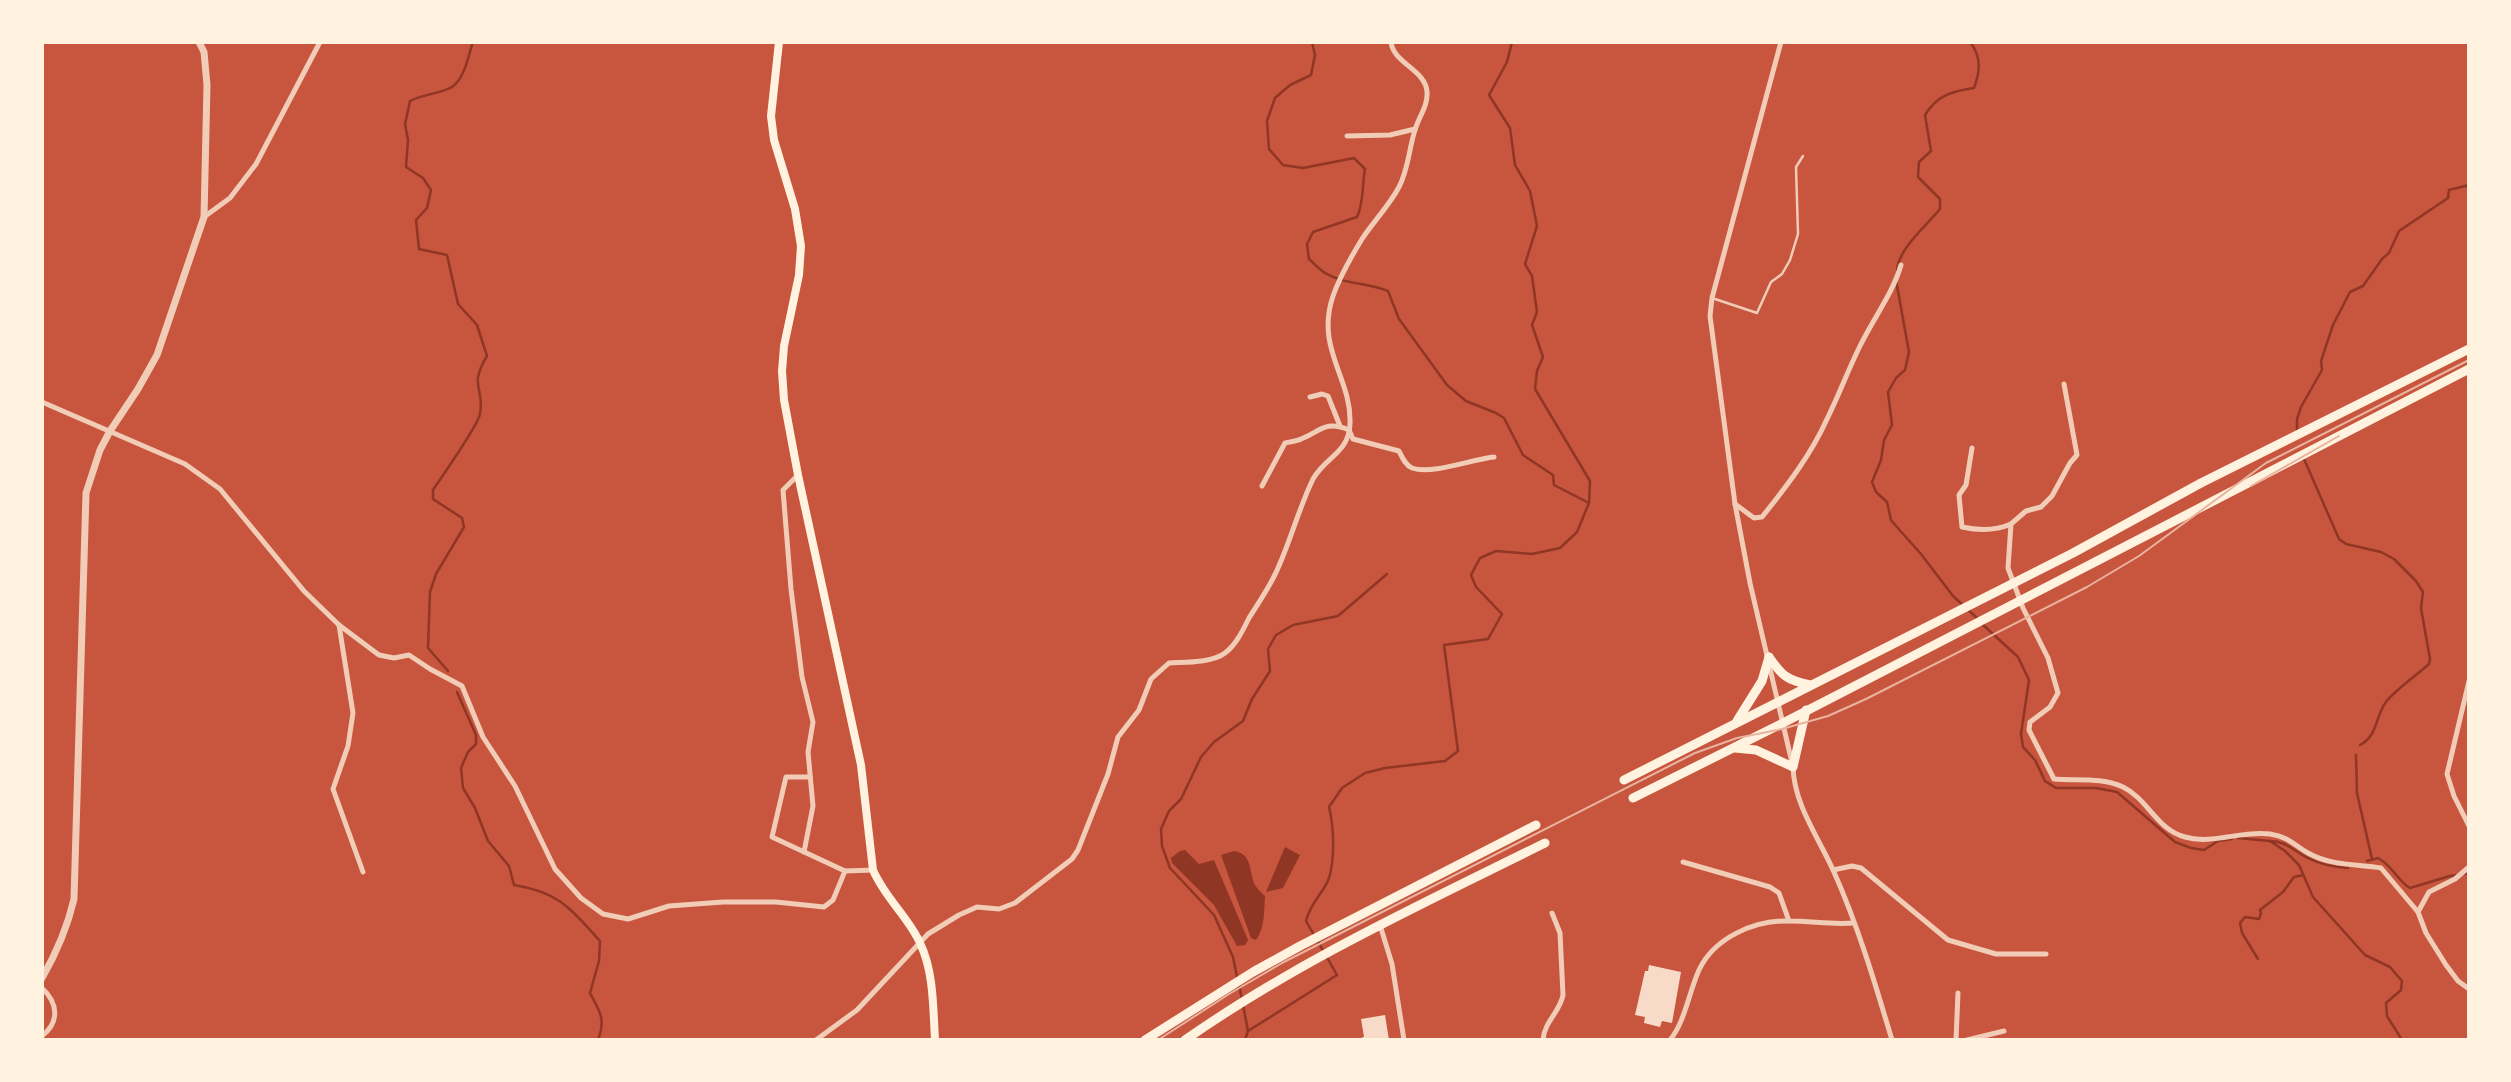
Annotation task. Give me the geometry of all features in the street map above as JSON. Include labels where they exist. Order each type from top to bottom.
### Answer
[{"type":"main road","points":[[779,42],[773,82],[774,140],[795,209],[801,246],[799,275],[784,346],[782,371],[798,475],[861,765],[873,870],[879,884],[920,943],[932,988],[935,1040]]},
{"type":"main road","points":[[1624,780],[2082,548],[2201,483],[2469,349]]},
{"type":"main road","points":[[1633,798],[2469,369]]},
{"type":"main road","points":[[1769,657],[1781,675],[1810,685]]},
{"type":"main road","points":[[1734,724],[1749,705],[1762,681],[1769,657]]},
{"type":"main road","points":[[1734,748],[1756,750],[1793,767],[1806,710]]},
{"type":"main road","points":[[1145,1040],[1253,972],[1300,946],[1536,825]]},
{"type":"main road","points":[[1185,1040],[1260,991],[1340,945],[1545,843]]},
{"type":"street","points":[[42,978],[59,950],[74,900],[86,493],[100,450],[110,430],[157,355],[204,217],[207,85],[204,52],[200,42]]},
{"type":"street","points":[[204,217],[230,198],[256,164],[320,42]]},
{"type":"street","points":[[816,1040],[857,1010],[928,934],[977,907],[999,909],[1015,903],[1072,859],[1079,850],[1108,774],[1118,737],[1139,710],[1151,679],[1169,663],[1224,655],[1234,644],[1278,568],[1294,521],[1315,476],[1347,442],[1349,405],[1327,337],[1332,299],[1340,278],[1362,239],[1399,187],[1408,164],[1415,129],[1425,107],[1425,82],[1392,48],[1391,42]]},
{"type":"street","points":[[1781,42],[1712,298],[1710,316],[1735,504],[1750,583],[1793,767],[1793,781],[1854,923],[1892,1040]]},
{"type":"street","points":[[1347,136],[1391,135],[1415,129]]},
{"type":"street","points":[[1735,504],[1754,518],[1762,517],[1794,476],[1827,421],[1848,369],[1880,307],[1896,283],[1901,265]]},
{"type":"street","points":[[1972,448],[1966,485],[1959,495],[1962,527],[1998,530],[2026,511],[2041,507],[2052,496],[2077,455],[2064,384]]},
{"type":"street","points":[[1310,397],[1322,394],[1328,396],[1340,426]]},
{"type":"street","points":[[42,402],[185,464],[220,489],[304,591],[339,625],[379,655],[394,658],[409,654],[430,669],[462,685],[484,737],[515,786],[555,869],[581,898],[603,915],[628,919],[669,906],[723,902],[776,902],[824,907],[833,900],[845,871]]},
{"type":"street","points":[[1262,486],[1285,443],[1301,439],[1315,430],[1340,426],[1349,430],[1353,439],[1399,451],[1405,463],[1414,468],[1436,468],[1494,457]]},
{"type":"street","points":[[798,475],[783,490],[802,677],[813,722],[807,752],[813,806],[804,852]]},
{"type":"street","points":[[2011,523],[2008,568],[2023,608],[2049,658],[2058,693],[2050,707],[2030,722],[2029,730],[2054,779],[2100,780],[2122,787],[2139,797],[2166,828],[2185,838],[2253,832],[2273,834],[2292,840],[2308,853],[2337,863],[2381,868],[2418,912],[2426,933],[2446,965],[2458,981],[2469,989]]},
{"type":"street","points":[[339,625],[353,713],[348,746],[334,789],[363,872]]},
{"type":"street","points":[[2469,681],[2447,774],[2469,827]]},
{"type":"street","points":[[810,777],[786,777],[772,837],[845,871],[873,870]]},
{"type":"street","points":[[1684,862],[1770,887],[1779,893],[1789,921]]},
{"type":"street","points":[[1833,870],[1852,866],[1861,868],[1948,940],[1996,954],[2046,954]]},
{"type":"street","points":[[2418,912],[2429,892],[2455,879],[2469,867]]},
{"type":"street","points":[[1543,1040],[1544,1030],[1563,995],[1560,933],[1552,914]]},
{"type":"street","points":[[1670,1040],[1679,1030],[1689,992],[1705,958],[1726,939],[1760,923],[1854,923]]},
{"type":"street","points":[[1380,925],[1392,964],[1404,1040]]},
{"type":"street","points":[[42,988],[50,995],[55,1006],[55,1020],[50,1030],[42,1036]]},
{"type":"street","points":[[1956,1040],[1958,992]]},
{"type":"street","points":[[1967,1040],[2004,1031]]},
{"type":"lane","points":[[1712,298],[1757,313],[1771,282],[1782,274],[1790,260],[1798,234],[1796,167],[1803,156]]},
{"type":"shaded area","points":[[1285,847],[1300,855],[1283,888],[1266,892]]},
{"type":"shaded area","points":[[1185,850],[1199,864],[1214,860],[1248,940],[1245,945],[1237,946],[1214,905],[1172,863],[1171,858]]},
{"type":"shaded area","points":[[1234,851],[1247,859],[1255,885],[1265,896],[1263,925],[1256,940],[1251,938],[1221,855]]},
{"type":"building","points":[[1649,965],[1681,972],[1672,1023],[1662,1021],[1660,1027],[1644,1023],[1645,1017],[1635,1015],[1645,971],[1648,971]]},
{"type":"building","points":[[1385,1015],[1389,1040],[1354,1040],[1364,1037],[1361,1019]]},
{"type":"waterway","points":[[448,671],[428,648],[430,592],[436,574],[464,527],[462,518],[433,499],[433,490],[478,420],[481,405],[478,381],[481,366],[487,356],[477,325],[458,304],[447,255],[419,249],[416,220],[427,208],[431,190],[423,178],[406,167],[408,140],[405,124],[410,101],[448,89],[456,83],[463,72],[473,42]]},
{"type":"waterway","points":[[1312,42],[1315,55],[1311,75],[1290,85],[1275,98],[1267,121],[1269,149],[1283,165],[1303,168],[1354,158],[1365,169],[1362,200],[1357,217],[1313,232],[1307,244],[1309,259],[1334,278],[1388,291],[1399,319],[1447,385],[1466,401],[1504,418],[1523,455],[1553,475],[1554,485],[1589,503],[1577,532],[1560,548],[1532,554],[1496,551],[1480,558],[1471,575],[1476,587],[1502,614],[1488,639],[1444,645],[1458,751],[1445,761],[1365,773],[1342,788],[1329,807],[1333,842],[1329,878],[1306,921],[1314,935]]},
{"type":"waterway","points":[[1512,42],[1507,62],[1489,95],[1510,128],[1515,165],[1530,191],[1537,226],[1525,264],[1532,276],[1537,312],[1532,325],[1543,357],[1537,371],[1535,389],[1590,481],[1589,503]]},
{"type":"waterway","points":[[1897,270],[1908,246],[1940,209],[1940,199],[1918,177],[1919,162],[1931,151],[1925,115],[1946,95],[1974,88],[1979,65],[1977,53],[1970,42]]},
{"type":"waterway","points":[[2297,429],[2301,407],[2322,370],[2321,361],[2333,325],[2350,292],[2363,286],[2389,253],[2399,231],[2448,198],[2449,190],[2469,185]]},
{"type":"waterway","points":[[1896,280],[1909,352],[1905,370],[1896,378],[1888,392],[1892,425],[1884,440],[1881,460],[1872,482],[1876,492],[1887,502],[1891,520],[1953,596],[1977,618]]},
{"type":"waterway","points":[[2304,459],[2339,539],[2346,544],[2381,552],[2394,559],[2423,592],[2421,608],[2429,664],[2382,707],[2373,731],[2360,745]]},
{"type":"waterway","points":[[1237,977],[1233,957],[1214,915],[1170,868],[1162,846],[1161,829],[1169,811],[1181,799],[1201,757],[1214,742],[1243,721],[1252,699],[1270,671],[1268,649],[1276,635],[1293,625],[1338,616],[1387,574]]},
{"type":"waterway","points":[[1981,623],[2018,657],[2029,680],[2021,734],[2023,747],[2035,760],[2045,781],[2056,788],[2096,788],[2117,792],[2175,842],[2191,848],[2204,850],[2218,841],[2232,839]]},
{"type":"waterway","points":[[457,692],[476,735],[476,744],[468,752],[461,768],[463,788],[475,808],[488,841],[509,866],[514,885],[553,897],[581,920],[600,941],[599,961],[590,993],[601,1016],[602,1026],[598,1040]]},
{"type":"waterway","points":[[2356,755],[2357,793],[2372,859]]},
{"type":"waterway","points":[[2238,838],[2270,841],[2285,851],[2299,865],[2313,897],[2365,955],[2390,967],[2402,981],[2401,990],[2386,1003],[2387,1016],[2402,1040]]},
{"type":"waterway","points":[[2270,841],[2287,845],[2319,863],[2348,868]]},
{"type":"waterway","points":[[2367,861],[2378,858],[2383,861],[2410,888],[2469,873]]},
{"type":"waterway","points":[[2258,959],[2242,933],[2240,923],[2245,917],[2259,919],[2260,910],[2283,892],[2294,877],[2303,875]]},
{"type":"waterway","points":[[1245,1040],[1248,1031],[1337,975],[1317,940]]},
{"type":"waterway","points":[[1239,984],[1248,1031]]},
{"type":"tram line","points":[[1158,1040],[1282,963],[1695,753],[1737,738],[1828,716],[2087,587],[2139,556],[2266,463],[2469,360]]},
{"type":"tram line","points":[[2251,486],[2339,436]]}]
